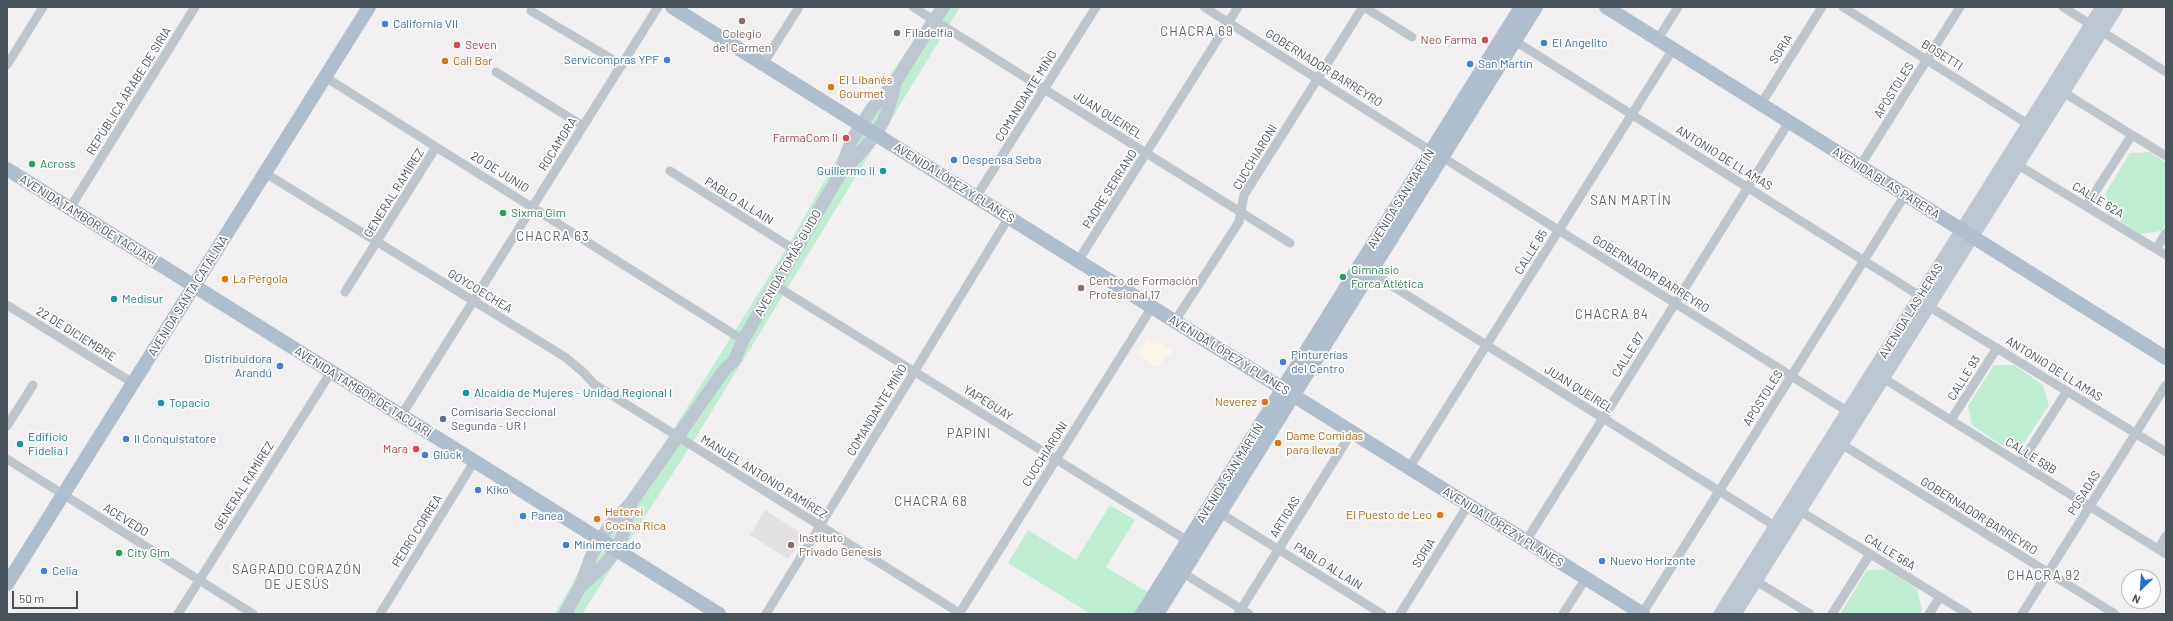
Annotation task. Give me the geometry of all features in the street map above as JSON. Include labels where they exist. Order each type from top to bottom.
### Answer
[{"type":"main road","name":"AVENIDA SANTA CATALINA","points":[[7,584],[368,7]]},
{"type":"main road","name":"AVENIDA LÓPEZ Y PLANES","points":[[672,7],[1642,614]]},
{"type":"main road","name":"AVENIDA TOMÁS GUIDO","points":[[565,614],[580,587],[592,554],[600,540],[610,525],[631,503],[725,369],[734,361],[736,353],[743,340],[776,286],[795,250],[840,174],[851,141],[873,107],[896,81],[934,20],[944,7]]},
{"type":"main road","name":"AVENIDA SAN MARTÍN","points":[[1142,614],[1188,541],[1370,272],[1521,7]]},
{"type":"main road","name":"AVENIDA SAN MARTÍN","points":[[1157,614],[1220,513],[1288,392],[1437,154],[1515,41],[1536,7]]},
{"type":"main road","name":"AVENIDA BLAS PARERA","points":[[1606,7],[2166,358]]},
{"type":"main road","name":"AVENIDA LAS HERAS","points":[[1967,233],[2018,165],[2063,92],[2096,28],[2102,7]]},
{"type":"main road","name":"AVENIDA LAS HERAS","points":[[1735,614],[1800,511],[1836,441],[1848,411],[1924,301],[1967,233],[2028,124],[2096,28],[2117,7]]},
{"type":"main road","name":"AVENIDA TOMÁS GUIDO","points":[[840,174],[867,146],[875,134],[886,115],[896,81]]},
{"type":"main road","name":"AVENIDA TAMBOR DE TACUARÍ","points":[[7,169],[719,614]]},
{"type":"main road","name":"AVENIDA LAS HERAS","points":[[1720,614],[1775,526],[1883,378],[1924,301]]},
{"type":"main road","name":"AVENIDA TOMÁS GUIDO","points":[[580,587],[607,564],[617,550],[624,535],[631,503]]},
{"type":"street","points":[[7,66],[43,7]]},
{"type":"street","name":"REPÚBLICA ÁRABE DE SIRIA","points":[[70,208],[195,7]]},
{"type":"street","name":"ROCAMORA","points":[[401,416],[658,7]]},
{"type":"street","points":[[763,64],[799,7]]},
{"type":"street","name":"JUAN QUEIREL","points":[[913,7],[1290,243]]},
{"type":"street","name":"COMANDANTE MIÑO","points":[[976,197],[1096,7]]},
{"type":"street","name":"GOBERNADOR BARREYRO","points":[[1204,7],[1848,411]]},
{"type":"street","name":"PADRE SERRANO","points":[[1078,261],[1238,7]]},
{"type":"street","points":[[1363,7],[1412,37]]},
{"type":"street","name":"CUCCHIARONI","points":[[1175,321],[1239,222],[1244,195],[1363,7]]},
{"type":"street","points":[[1658,39],[1678,7]]},
{"type":"street","name":"SORIA","points":[[1761,104],[1822,7]]},
{"type":"street","name":"BOSETTI","points":[[1843,7],[2028,124]]},
{"type":"street","name":"APÓSTOLES","points":[[1860,166],[1960,7]]},
{"type":"street","points":[[2063,7],[2166,72]]},
{"type":"street","points":[[531,11],[622,65]]},
{"type":"street","name":"ANTONIO DE LLAMAS","points":[[1515,41],[1864,260],[1997,348],[2166,452]]},
{"type":"street","name":"CALLE 85","points":[[1409,468],[1632,115],[1672,49]]},
{"type":"street","points":[[496,72],[583,126]]},
{"type":"street","name":"20 DE JUNIO","points":[[325,77],[743,340]]},
{"type":"street","points":[[2063,92],[2166,156]]},
{"type":"street","name":"CALLE 87","points":[[1526,541],[1789,122]]},
{"type":"street","points":[[2086,206],[2132,135]]},
{"type":"street","name":"GENERAL RAMÍREZ","points":[[346,292],[436,147]]},
{"type":"street","name":"CALLE 62A","points":[[2018,165],[2166,255]]},
{"type":"street","name":"PABLO ALLAIN","points":[[670,171],[795,250]]},
{"type":"street","name":"GOYCOECHEA","points":[[265,173],[376,243],[565,357],[583,372],[594,384],[677,437]]},
{"type":"street","name":"APÓSTOLES","points":[[1642,614],[1905,195]]},
{"type":"street","name":"COMANDANTE MIÑO","points":[[766,614],[1009,218]]},
{"type":"street","points":[[2156,249],[2166,233]]},
{"type":"street","name":"JUAN QUEIREL","points":[[1370,272],[1775,526]]},
{"type":"street","name":"YAPEGUAY","points":[[776,286],[1188,541]]},
{"type":"street","name":"22 DE DICIEMBRE","points":[[7,305],[133,383]]},
{"type":"street","name":"CUCCHIARONI","points":[[960,614],[1152,307]]},
{"type":"street","name":"CALLE 93","points":[[1951,420],[1997,348]]},
{"type":"street","name":"GENERAL RAMÍREZ","points":[[178,614],[331,372]]},
{"type":"street","name":"CALLE 58B","points":[[1883,378],[2162,551]]},
{"type":"street","points":[[7,426],[33,385]]},
{"type":"street","name":"POSADAS","points":[[2022,614],[2166,385]]},
{"type":"street","points":[[2021,463],[2067,391]]},
{"type":"street","name":"ARTIGAS","points":[[1243,612],[1278,549],[1352,432]]},
{"type":"street","name":"MANUEL ANTONIO RAMÍREZ","points":[[677,437],[960,614]]},
{"type":"street","name":"GOBERNADOR BARREYRO","points":[[1836,441],[2115,614]]},
{"type":"street","name":"ACEVEDO","points":[[7,459],[253,614]]},
{"type":"street","name":"PEDRO CORREA","points":[[380,614],[474,462]]},
{"type":"street","name":"SORIA","points":[[1400,614],[1468,505]]},
{"type":"street","name":"CALLE 56A","points":[[1800,511],[1968,614]]},
{"type":"street","name":"PABLO ALLAIN","points":[[1220,513],[1382,614]]},
{"type":"street","points":[[2162,551],[2166,536]]},
{"type":"street","points":[[1832,614],[1870,554]]},
{"type":"street","points":[[1183,573],[1243,612]]},
{"type":"street","points":[[1563,614],[1586,578]]},
{"type":"street","points":[[1756,581],[1810,614]]},
{"type":"street","points":[[1929,614],[1940,597]]},
{"type":"shaded area","points":[[1147,339],[1154,343],[1157,340],[1173,350],[1168,358],[1165,357],[1158,368],[1137,355]]},
{"type":"shaded area","points":[[765,510],[804,535],[788,559],[750,535]]},
{"type":"green space","points":[[937,7],[960,7],[691,445],[582,614],[555,614],[598,539],[671,433],[788,246],[857,123]]},
{"type":"green space","points":[[2150,152],[2166,163],[2166,223],[2161,231],[2140,234],[2109,213],[2105,194],[2130,153]]},
{"type":"green space","points":[[1994,365],[2014,365],[2043,385],[2049,405],[2024,443],[2003,446],[1972,425],[1968,406]]},
{"type":"green space","points":[[1110,505],[1135,520],[1106,567],[1149,593],[1136,614],[1091,614],[1008,563],[1028,530],[1076,560]]},
{"type":"green space","points":[[1887,569],[1917,589],[1922,610],[1920,614],[1842,614],[1842,611],[1867,570]]},
{"type":"place","name":"Colegio del Carmen","points":[[742,21]]},
{"type":"place","name":"California VII","points":[[385,24]]},
{"type":"place","name":"Filadelfia","points":[[897,33]]},
{"type":"place","name":"Neo Farma","points":[[1485,40]]},
{"type":"place","name":"El Angelito","points":[[1544,43]]},
{"type":"place","name":"Seven","points":[[457,45]]},
{"type":"place","name":"Servicompras YPF","points":[[667,60]]},
{"type":"place","name":"Cali Bar","points":[[445,61]]},
{"type":"place","name":"San Martín","points":[[1470,64]]},
{"type":"place","name":"El Libanés Gourmet","points":[[831,87]]},
{"type":"place","name":"FarmaCom II","points":[[846,138]]},
{"type":"place","name":"Despensa Seba","points":[[954,160]]},
{"type":"place","name":"Across","points":[[32,164]]},
{"type":"place","name":"Guillermo II","points":[[883,171]]},
{"type":"place","name":"Sixma Gim","points":[[503,213]]},
{"type":"place","name":"Gimnasio Forca Atlética","points":[[1343,277]]},
{"type":"place","name":"La Pérgola","points":[[225,279]]},
{"type":"place","name":"Centro de Formación Profesional 17","points":[[1081,288]]},
{"type":"place","name":"Medisur","points":[[114,299]]},
{"type":"place","name":"Pinturerías del Centro","points":[[1283,362]]},
{"type":"place","name":"Distribuidora Arandú","points":[[280,366]]},
{"type":"place","name":"Alcaidía de Mujeres - Unidad Regional I","points":[[466,393]]},
{"type":"place","name":"Neverez","points":[[1265,402]]},
{"type":"place","name":"Topacio","points":[[161,403]]},
{"type":"place","name":"Comisaría Seccional Segunda - UR I","points":[[443,419]]},
{"type":"place","name":"Il Conquistatore","points":[[126,439]]},
{"type":"place","name":"Dame Comidas para llevar","points":[[1278,443]]},
{"type":"place","name":"Edificio Fidelia I","points":[[20,444]]},
{"type":"place","name":"Mara","points":[[416,449]]},
{"type":"place","name":"Glück","points":[[425,455]]},
{"type":"place","name":"Kiko","points":[[478,490]]},
{"type":"place","name":"El Puesto de Leo","points":[[1440,515]]},
{"type":"place","name":"Panea","points":[[523,516]]},
{"type":"place","name":"Heterei Cocina Rica","points":[[597,519]]},
{"type":"place","name":"Minimercado","points":[[566,545]]},
{"type":"place","name":"Instituto Privado Genesis","points":[[791,545]]},
{"type":"place","name":"City Gim","points":[[119,553]]},
{"type":"place","name":"Nuevo Horizonte","points":[[1602,561]]},
{"type":"place","name":"Celia","points":[[44,571]]},
{"type":"district","name":"CHACRA 69","points":[[1197,32]]},
{"type":"district","name":"SAN MARTÍN","points":[[1631,201]]},
{"type":"district","name":"CHACRA 63","points":[[553,237]]},
{"type":"district","name":"CHACRA 84","points":[[1612,315]]},
{"type":"district","name":"PAPINI","points":[[969,434]]},
{"type":"district","name":"CHACRA 68","points":[[931,502]]},
{"type":"district","name":"CHACRA 92","points":[[2044,576]]},
{"type":"district","name":"SAGRADO CORAZÓN DE JESÚS","points":[[297,578]]}]
